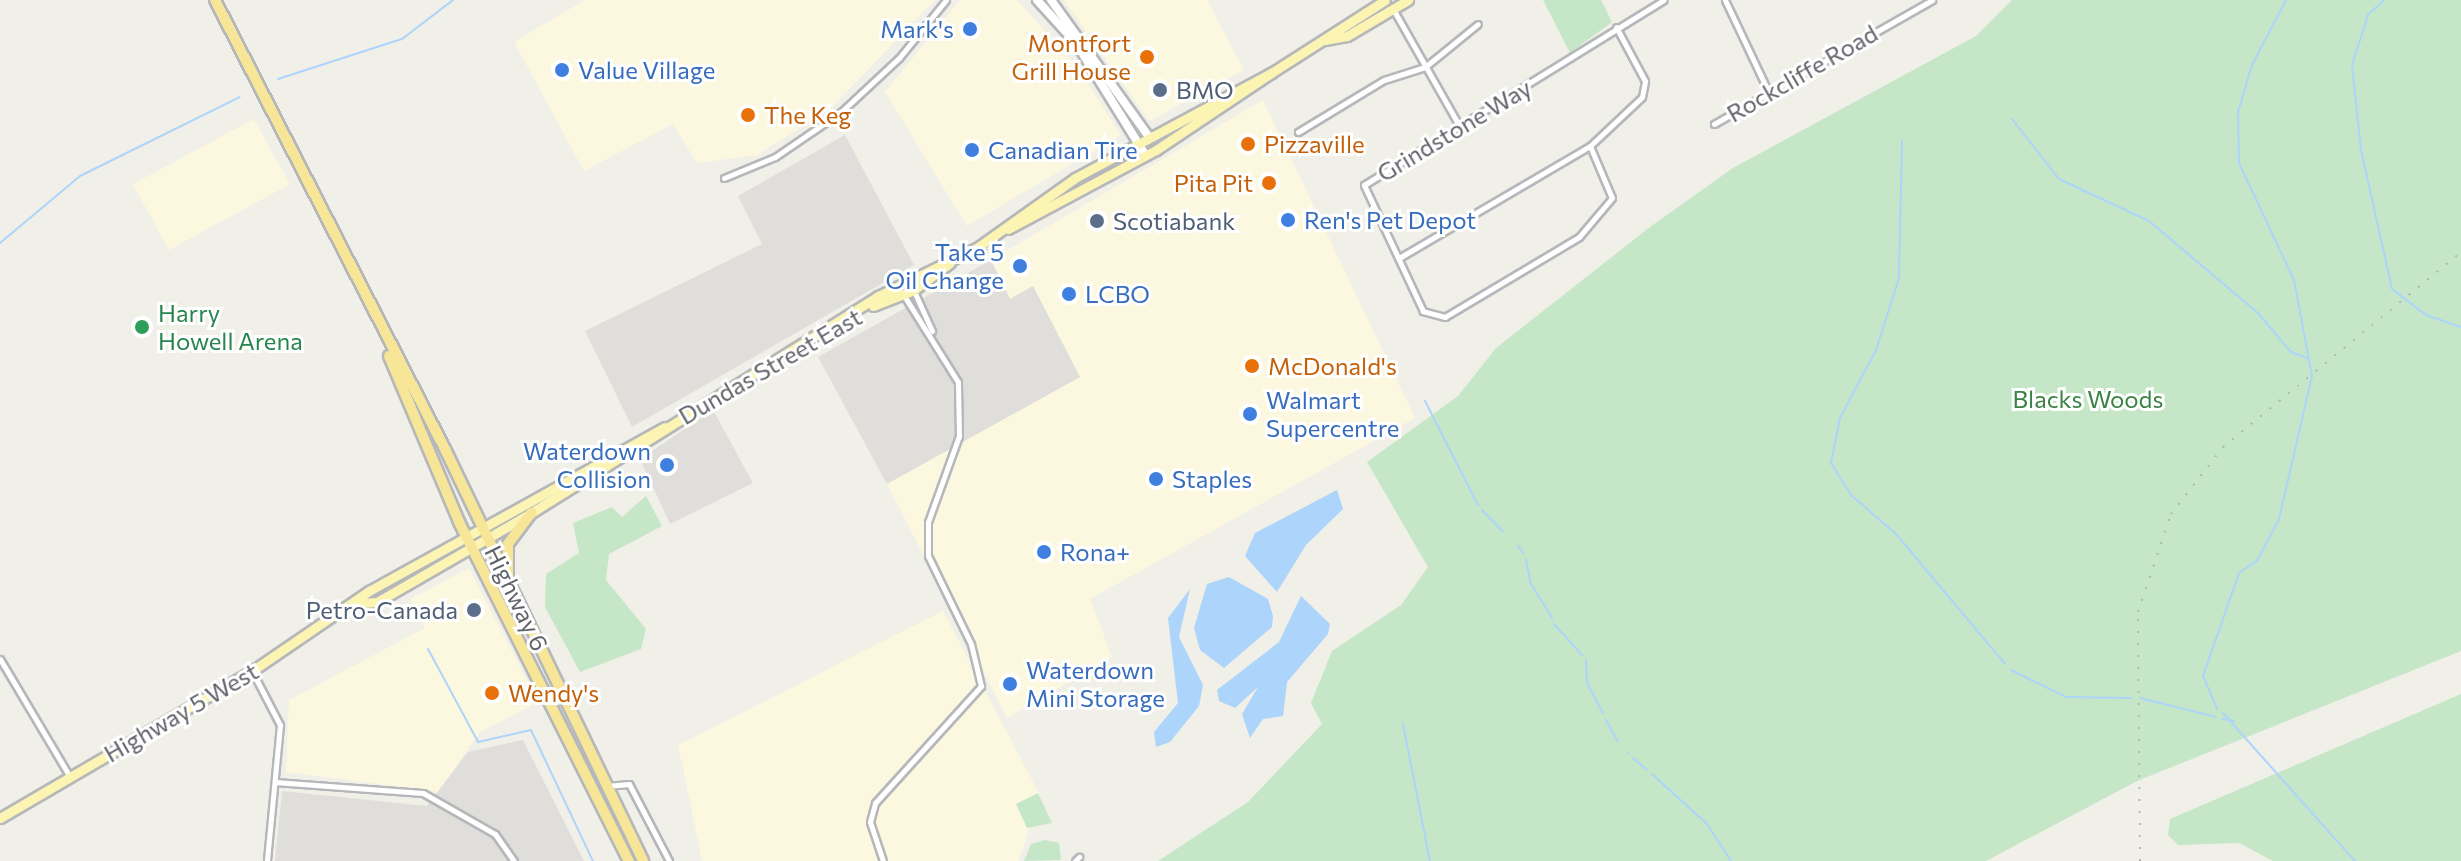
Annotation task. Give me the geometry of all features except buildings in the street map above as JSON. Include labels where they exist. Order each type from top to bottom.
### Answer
[{"type":"highway","name":"Highway 6","points":[[215,0],[384,339],[482,525],[643,861]]},
{"type":"highway","name":"Highway 6","points":[[384,339],[401,395],[466,535],[629,861]]},
{"type":"highway","points":[[508,581],[507,549],[531,513]]},
{"type":"main road","points":[[1037,0],[1076,43],[1144,139]]},
{"type":"main road","points":[[1051,0],[1144,139],[1146,156]]},
{"type":"main road","name":"Dundas Street East","points":[[466,535],[667,426],[873,306],[901,291],[914,290],[950,263],[1008,229],[1156,150],[1271,73],[1388,3],[1408,0]]},
{"type":"main road","name":"Dundas Street East","points":[[1008,229],[1016,216],[1144,139],[1271,73]]},
{"type":"main road","name":"Dundas Street East","points":[[901,291],[909,280],[950,263]]},
{"type":"main road","name":"Dundas Street East","points":[[472,547],[667,426]]},
{"type":"main road","name":"Highway 5 West","points":[[0,818],[252,671],[466,535]]},
{"type":"main road","name":"Highway 5 West","points":[[360,603],[377,602],[472,547]]},
{"type":"street","points":[[724,178],[775,157],[841,112],[946,0]]},
{"type":"street","name":"Grindstone Way","points":[[1590,146],[1611,189],[1609,206],[1579,237],[1445,317],[1423,311],[1364,185],[1663,0]]},
{"type":"street","points":[[1725,0],[1769,93]]},
{"type":"street","name":"Rockcliffe Road","points":[[1714,124],[1932,0]]},
{"type":"street","points":[[1388,3],[1459,125]]},
{"type":"street","points":[[1298,132],[1384,80],[1425,67],[1478,24]]},
{"type":"street","points":[[1399,258],[1590,146],[1646,89],[1616,27]]},
{"type":"street","points":[[1144,139],[1156,150]]},
{"type":"street","points":[[883,861],[873,840],[875,803],[981,686],[971,644],[928,556],[928,522],[962,408],[909,280]]},
{"type":"street","points":[[901,291],[932,332]]},
{"type":"street","points":[[0,659],[70,777]]},
{"type":"street","points":[[252,671],[280,725],[267,861]]},
{"type":"street","points":[[588,778],[599,773]]},
{"type":"street","points":[[275,782],[423,793],[495,834],[514,861]]},
{"type":"street","points":[[606,787],[629,784],[669,861]]},
{"type":"shaded area","points":[[585,0],[935,0],[830,109],[757,155],[697,163],[673,124],[584,171],[514,42]]},
{"type":"shaded area","points":[[960,0],[1017,0],[1075,64],[1121,135],[967,226],[885,92]]},
{"type":"shaded area","points":[[1064,0],[1207,0],[1244,70],[1149,121]]},
{"type":"shaded area","points":[[1263,100],[1415,418],[1090,599],[1112,657],[1007,718],[887,484],[1080,377],[1032,287],[1010,299],[991,260]]},
{"type":"shaded area","points":[[254,119],[290,184],[169,250],[133,184]]},
{"type":"shaded area","points":[[845,135],[914,265],[632,427],[585,331],[762,244],[738,196]]},
{"type":"shaded area","points":[[991,260],[1010,299],[1033,286],[1080,377],[887,484],[818,357]]},
{"type":"shaded area","points":[[713,410],[753,483],[670,524],[640,459]]},
{"type":"shaded area","points":[[469,568],[538,702],[480,732],[438,792],[286,772],[289,700],[425,628],[410,599]]},
{"type":"shaded area","points":[[943,611],[1040,795],[1019,861],[702,861],[678,745]]},
{"type":"shaded area","points":[[523,740],[584,861],[275,861],[282,791],[427,806],[468,752]]},
{"type":"green space","points":[[1543,0],[1601,0],[1612,22],[1570,53]]},
{"type":"green space","name":"Blacks Woods","points":[[2012,0],[2461,0],[2461,651],[2137,781],[1986,861],[1158,861],[1248,802],[1322,724],[1311,703],[1332,651],[1401,605],[1428,567],[1367,462],[1458,396],[1496,348],[1650,227],[1733,168],[1976,36]]},
{"type":"green space","points":[[646,496],[662,526],[609,554],[606,580],[646,629],[641,649],[580,672],[545,607],[546,574],[579,553],[573,523],[612,507],[622,517]]},
{"type":"green space","points":[[2461,694],[2461,861],[2273,861],[2239,843],[2178,845],[2168,835],[2170,819]]},
{"type":"green space","points":[[1038,793],[1052,823],[1027,828],[1016,804]]},
{"type":"green space","points":[[1045,840],[1059,843],[1061,860],[1024,861],[1031,844]]},
{"type":"water","points":[[1337,490],[1343,509],[1306,545],[1277,592],[1245,556],[1255,533]]},
{"type":"water","points":[[1229,577],[1268,599],[1273,616],[1272,627],[1224,668],[1200,650],[1194,628],[1207,584]]},
{"type":"water","points":[[1190,589],[1179,637],[1203,685],[1199,706],[1170,742],[1156,747],[1154,732],[1178,703],[1168,618]]},
{"type":"water","points":[[1301,596],[1330,624],[1328,634],[1287,682],[1283,716],[1263,719],[1250,738],[1242,714],[1258,687],[1235,708],[1219,701],[1217,690],[1279,642]]},
{"type":"waterway","points":[[278,79],[402,39],[453,0]]},
{"type":"waterway","points":[[2217,709],[2203,676],[2239,573],[2257,561],[2279,519],[2312,376],[2294,280],[2239,163],[2238,112],[2252,65],[2286,0]]},
{"type":"waterway","points":[[2384,0],[2368,15],[2352,65],[2361,150],[2392,289],[2426,315],[2461,327]]},
{"type":"waterway","points":[[0,243],[80,176],[240,97]]},
{"type":"waterway","points":[[2012,119],[2059,179],[2149,221],[2258,313],[2291,352],[2309,359]]},
{"type":"waterway","points":[[1902,141],[1899,278],[1876,350],[1840,418],[1831,463],[1851,495],[1896,534],[2005,664]]},
{"type":"waterway","points":[[1425,401],[1478,505]]},
{"type":"waterway","points":[[1482,510],[1503,532]]},
{"type":"waterway","points":[[1518,546],[1523,553]]},
{"type":"waterway","points":[[1526,559],[1531,584],[1552,618]]},
{"type":"waterway","points":[[1554,624],[1583,656]]},
{"type":"waterway","points":[[428,649],[478,742],[531,730],[593,861]]},
{"type":"waterway","points":[[1586,660],[1587,683],[1603,713]]},
{"type":"waterway","points":[[2011,670],[2066,697],[2131,698]]},
{"type":"waterway","points":[[2140,698],[2216,717]]},
{"type":"waterway","points":[[2223,713],[2355,861]]},
{"type":"waterway","points":[[2222,719],[2234,721]]},
{"type":"waterway","points":[[1606,720],[1617,741]]},
{"type":"waterway","points":[[1403,724],[1430,861]]},
{"type":"waterway","points":[[1633,758],[1647,770]]},
{"type":"waterway","points":[[1652,774],[1707,824],[1731,861]]},
{"type":"railway","points":[[2140,861],[2138,612],[2171,514],[2223,447],[2461,252]]},
{"type":"place","name":"Mark's","points":[[970,29]]},
{"type":"place","name":"Montfort Grill House","points":[[1147,57]]},
{"type":"place","name":"Value Village","points":[[562,70]]},
{"type":"place","name":"BMO","points":[[1160,90]]},
{"type":"place","name":"The Keg","points":[[748,115]]},
{"type":"place","name":"Pizzaville","points":[[1248,144]]},
{"type":"place","name":"Canadian Tire","points":[[972,150]]},
{"type":"place","name":"Pita Pit","points":[[1269,183]]},
{"type":"place","name":"Ren's Pet Depot","points":[[1288,220]]},
{"type":"place","name":"Scotiabank","points":[[1097,221]]},
{"type":"place","name":"Take 5 Oil Change","points":[[1020,266]]},
{"type":"place","name":"LCBO","points":[[1069,294]]},
{"type":"place","name":"Harry Howell Arena","points":[[142,327]]},
{"type":"place","name":"McDonald's","points":[[1252,366]]},
{"type":"place","name":"Walmart Supercentre","points":[[1250,414]]},
{"type":"place","name":"Waterdown Collision","points":[[667,465]]},
{"type":"place","name":"Staples","points":[[1156,479]]},
{"type":"place","name":"Rona+","points":[[1044,552]]},
{"type":"place","name":"Petro-Canada","points":[[474,610]]},
{"type":"place","name":"Waterdown Mini Storage","points":[[1010,684]]},
{"type":"place","name":"Wendy's","points":[[492,693]]}]
